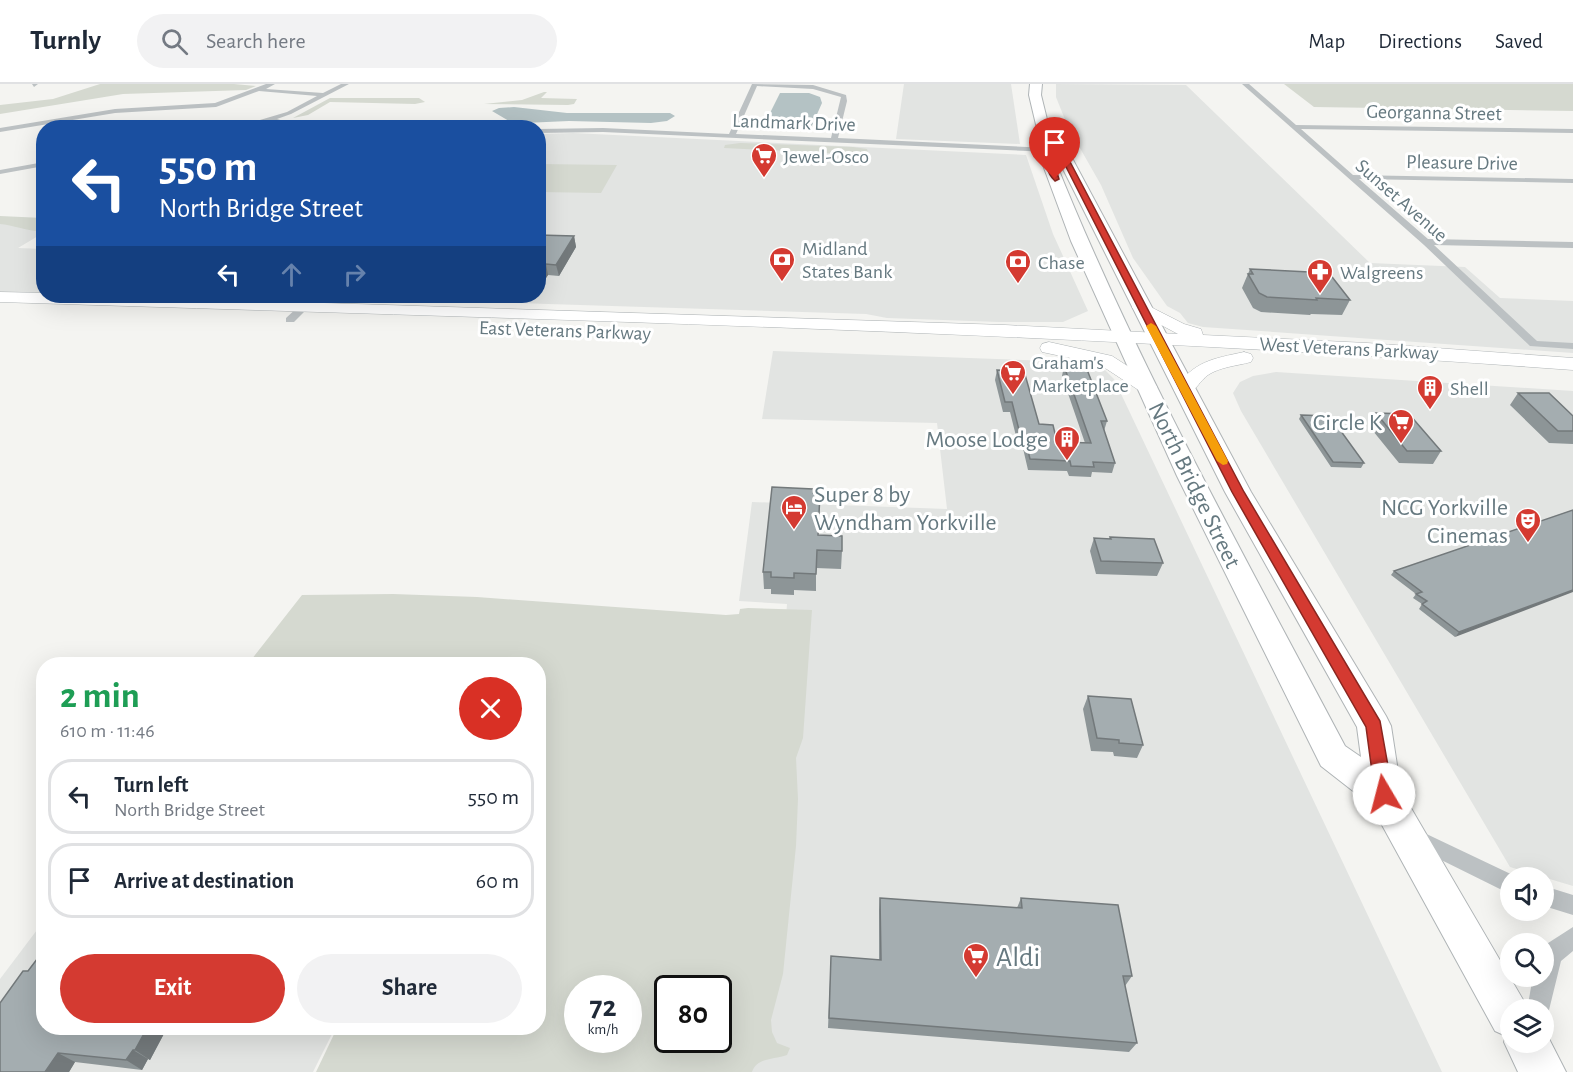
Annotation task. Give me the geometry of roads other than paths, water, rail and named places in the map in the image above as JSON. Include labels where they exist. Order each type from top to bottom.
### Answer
[{"type":"highway","name":"North Bridge Street","points":[[1036,84],[1035,95],[1049,150],[1047,157],[1070,218],[1202,501],[1333,756],[1384,794],[1506,999]]},
{"type":"highway","name":"North Bridge Street","points":[[1049,150],[1065,158],[1248,509],[1374,726],[1384,794]]},
{"type":"main road","name":"East Veterans Parkway","points":[[0,297],[36,299]]},
{"type":"main road","name":"East Veterans Parkway","points":[[104,303],[296,314]]},
{"type":"main road","points":[[1045,340],[1086,323],[1111,306]]},
{"type":"main road","points":[[1141,307],[1178,328],[1221,341]]},
{"type":"main road","name":"East Veterans Parkway","points":[[0,309],[296,314],[1127,344]]},
{"type":"main road","points":[[1045,340],[1105,360],[1147,387]]},
{"type":"main road","name":"West Veterans Parkway","points":[[1161,346],[1221,341],[1377,349],[1573,364]]},
{"type":"main road","name":"West Veterans Parkway","points":[[1127,344],[1161,346],[1244,358],[1573,377]]},
{"type":"main road","points":[[1184,390],[1193,375],[1202,369],[1244,358]]},
{"type":"street","points":[[268,120],[298,109],[346,84]]},
{"type":"street","points":[[731,136],[755,84],[809,86],[837,91],[844,96],[834,140]]},
{"type":"street","name":"Sunset Avenue","points":[[1245,84],[1426,242],[1534,344],[1573,346]]},
{"type":"street","points":[[60,120],[108,112],[216,105],[270,85],[332,91]]},
{"type":"street","points":[[258,90],[325,95]]},
{"type":"street","points":[[0,130],[36,124]]},
{"type":"street","name":"Georganna Street","points":[[1294,127],[1573,131]]},
{"type":"street","name":"Landmark Drive","points":[[546,130],[578,129],[1049,150]]},
{"type":"street","points":[[0,172],[36,165]]},
{"type":"street","name":"Pleasure Drive","points":[[1350,177],[1573,180]]},
{"type":"street","points":[[1426,242],[1573,245]]},
{"type":"street","points":[[296,314],[308,303]]},
{"type":"street","points":[[1408,834],[1500,879]]},
{"type":"street","points":[[1554,899],[1573,905]]},
{"type":"street","points":[[1539,999],[1546,969],[1553,953],[1573,938]]},
{"type":"place","name":"Jewel-Osco","points":[[764,179]]},
{"type":"place","name":"Midland States Bank","points":[[782,283]]},
{"type":"place","name":"Chase","points":[[1018,285]]},
{"type":"place","name":"Walgreens","points":[[1320,295]]},
{"type":"place","name":"Graham's Marketplace","points":[[1013,396]]},
{"type":"place","name":"Shell","points":[[1430,411]]},
{"type":"place","name":"Circle K","points":[[1401,445]]},
{"type":"place","name":"Moose Lodge","points":[[1067,462]]},
{"type":"place","name":"Super 8 by Wyndham Yorkville","points":[[794,531]]},
{"type":"place","name":"NCG Yorkville Cinemas","points":[[1528,544]]},
{"type":"place","name":"Aldi","points":[[976,979]]}]
